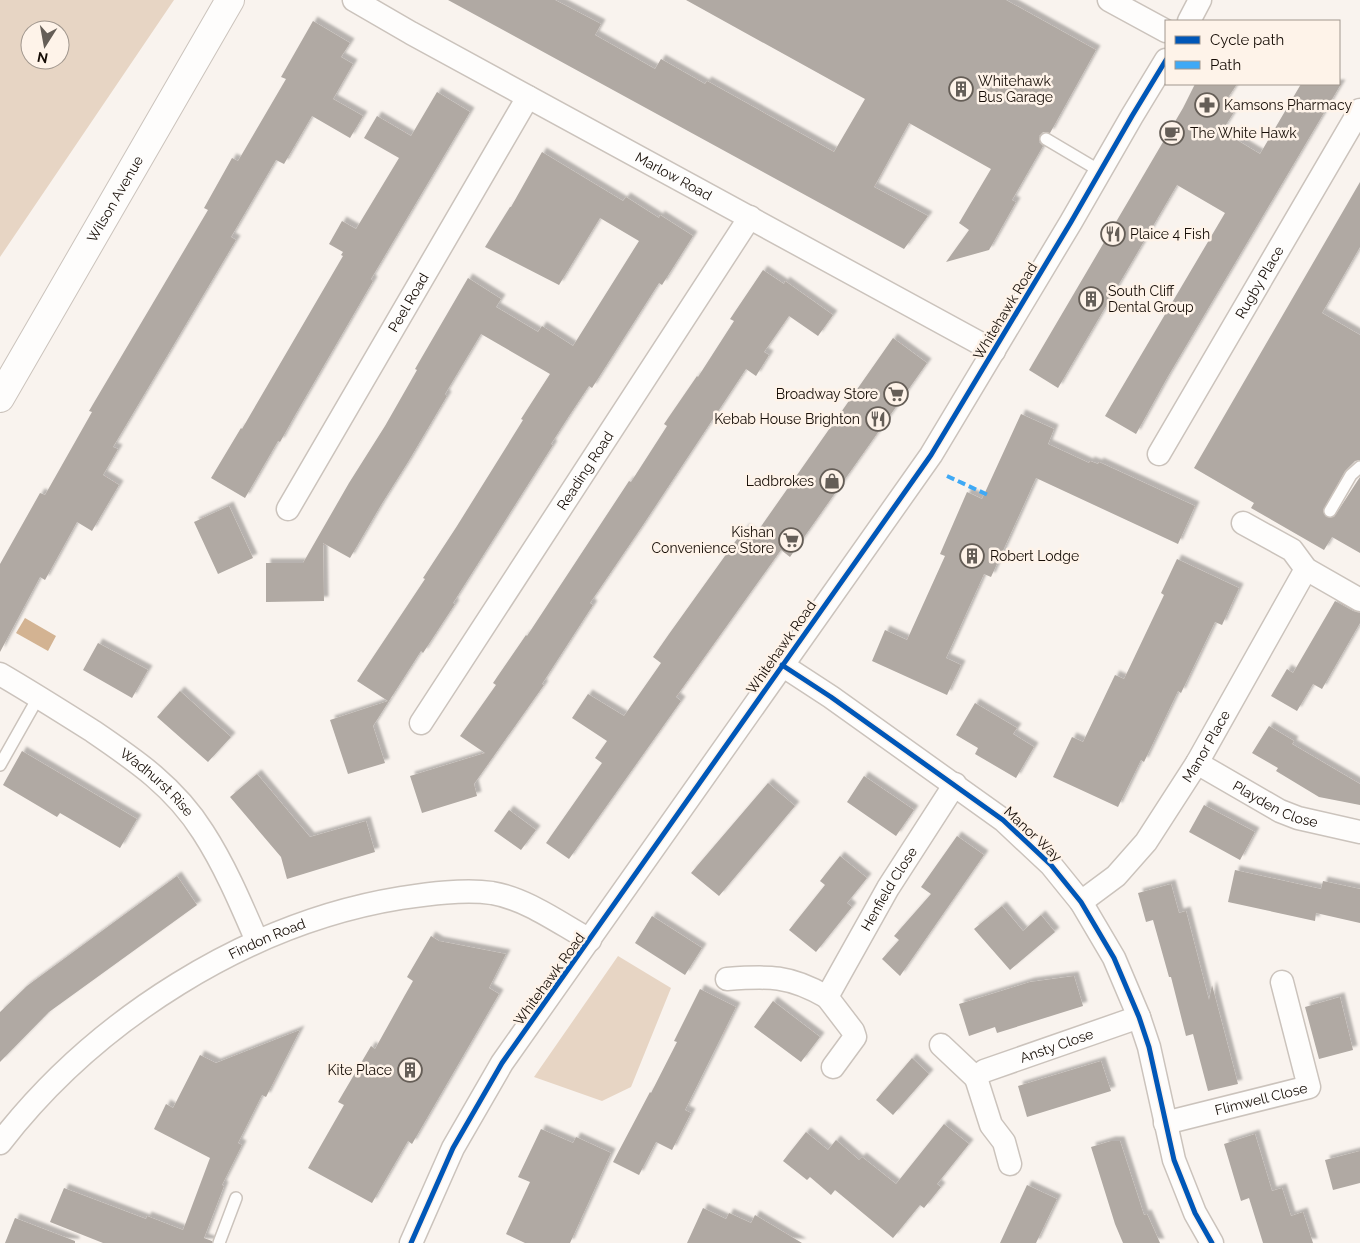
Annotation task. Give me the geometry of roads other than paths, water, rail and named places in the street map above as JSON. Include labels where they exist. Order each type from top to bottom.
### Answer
[{"type":"street","name":"Wilson Avenue","points":[[0,398],[230,0]]},
{"type":"street","name":"Marlow Road","points":[[354,0],[411,33],[994,351]]},
{"type":"street","points":[[1109,0],[1165,30]]},
{"type":"street","points":[[1190,20],[1200,0]]},
{"type":"street","name":"Whitehawk Road","points":[[411,1243],[453,1148],[502,1063],[931,454],[1165,62]]},
{"type":"street","name":"Peel Road","points":[[288,509],[528,97]]},
{"type":"street","name":"Rugby Place","points":[[1159,454],[1360,110]]},
{"type":"street","name":"Reading Road","points":[[421,723],[750,217]]},
{"type":"street","points":[[1243,523],[1292,550],[1306,569],[1360,600]]},
{"type":"street","name":"Manor Place","points":[[1081,902],[1116,876],[1146,842],[1196,763],[1306,569]]},
{"type":"street","name":"Manor Way","points":[[782,665],[831,697],[1004,820],[1051,865],[1081,902],[1114,958],[1139,1017],[1149,1047],[1174,1160],[1195,1213],[1212,1243]]},
{"type":"street","name":"Wadhurst Rise","points":[[0,674],[39,696],[135,759],[160,780],[203,831],[227,874],[257,941]]},
{"type":"street","name":"Playden Close","points":[[1196,763],[1280,811],[1298,818],[1360,832]]},
{"type":"street","name":"Henfield Close","points":[[827,997],[888,888],[955,784]]},
{"type":"street","name":"Findon Road","points":[[0,1143],[16,1122],[48,1088],[116,1026],[189,977],[257,941],[332,915],[385,901],[419,896],[476,892],[492,893],[526,905],[590,940]]},
{"type":"street","points":[[726,980],[772,977],[809,986],[827,997],[853,1031],[855,1037],[833,1067]]},
{"type":"street","name":"Flimwell Close","points":[[1165,1123],[1310,1088],[1282,982]]},
{"type":"street","name":"Ansty Close","points":[[976,1078],[984,1071],[1139,1017]]},
{"type":"street","points":[[941,1045],[976,1078],[991,1125],[1004,1142],[1010,1164]]},
{"type":"lane","points":[[1046,139],[1100,171]]},
{"type":"lane","points":[[1330,511],[1351,475],[1360,467]]},
{"type":"lane","points":[[0,765],[39,696]]},
{"type":"lane","points":[[219,1243],[236,1198]]},
{"type":"place","name":"Whitehawk Bus Garage","points":[[961,89]]},
{"type":"place","name":"Kamsons Pharmacy","points":[[1207,105]]},
{"type":"place","name":"The White Hawk","points":[[1172,133]]},
{"type":"place","name":"Plaice 4 Fish","points":[[1113,234]]},
{"type":"place","name":"South Cliff Dental Group","points":[[1091,299]]},
{"type":"place","name":"Broadway Store","points":[[896,394]]},
{"type":"place","name":"Kebab House Brighton","points":[[878,419]]},
{"type":"place","name":"Ladbrokes","points":[[832,481]]},
{"type":"place","name":"Kishan Convenience Store","points":[[791,540]]},
{"type":"place","name":"Robert Lodge","points":[[972,556]]},
{"type":"place","name":"Kite Place","points":[[410,1070]]}]
